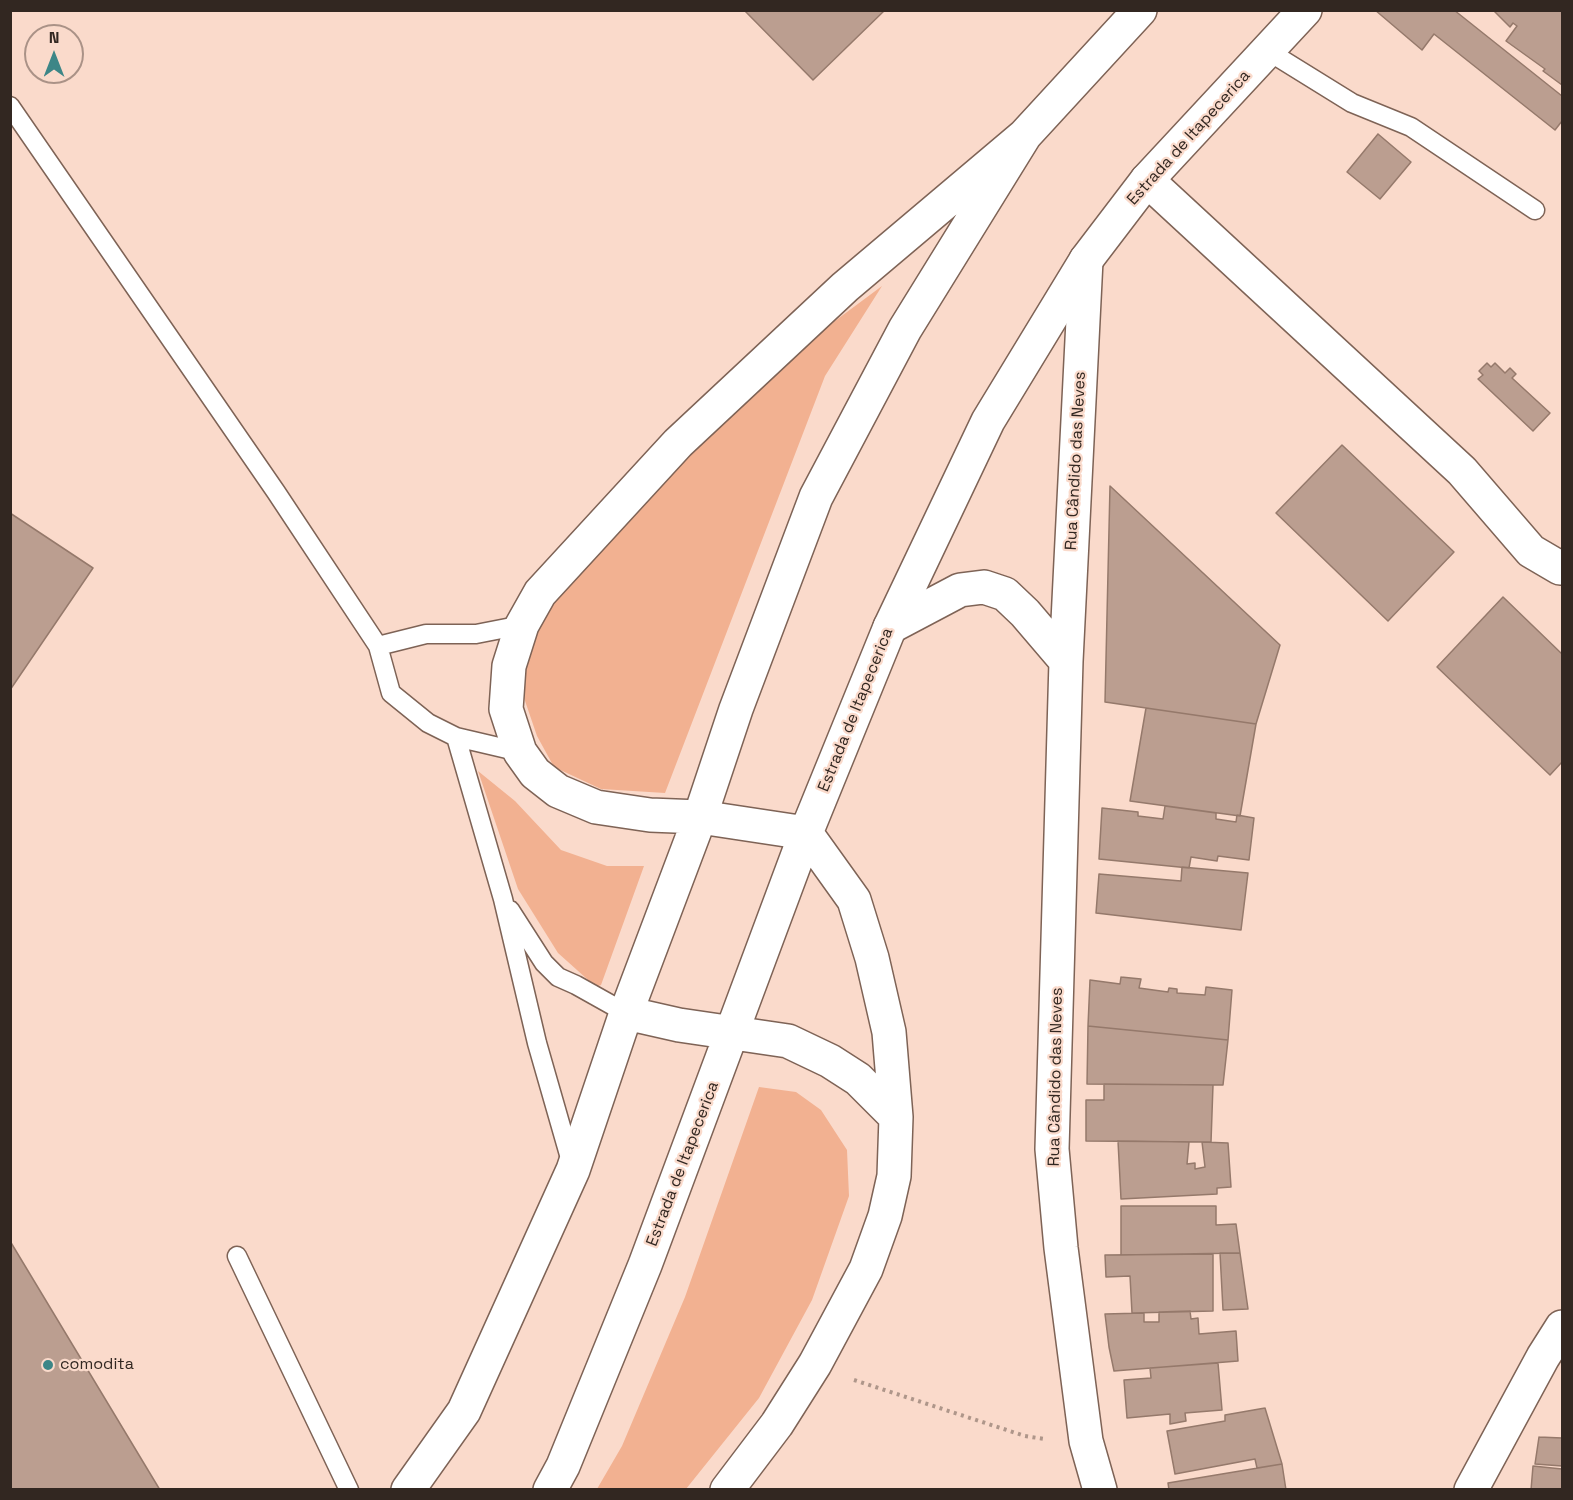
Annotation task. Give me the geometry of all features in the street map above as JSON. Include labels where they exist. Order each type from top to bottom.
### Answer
[{"type":"main road","points":[[727,1490],[777,1424],[815,1364],[866,1269],[885,1216],[894,1176],[896,1117],[889,1032],[872,958],[854,900],[806,833],[700,817],[650,815],[596,807],[558,791],[535,772],[520,752],[506,709],[509,666],[522,625],[540,593],[678,443],[845,287],[1025,135],[1140,10]]},
{"type":"main road","name":"Estrada de Itapecerica","points":[[550,1490],[563,1466],[645,1265],[806,833],[890,627],[988,421],[1086,260],[1147,180],[1305,10]]},
{"type":"main road","points":[[408,1490],[464,1411],[573,1170],[627,1013],[700,817],[735,710],[816,497],[905,329],[1025,135]]},
{"type":"main road","points":[[1147,180],[1461,471],[1531,551],[1562,569]]},
{"type":"main road","name":"Rua Cândido das Neves","points":[[1086,260],[1066,661],[1052,1149],[1061,1248],[1086,1442],[1100,1490]]},
{"type":"main road","points":[[890,627],[960,590],[984,587],[1005,594],[1025,613],[1066,661]]},
{"type":"main road","points":[[627,1013],[679,1025],[788,1041],[830,1061],[858,1079],[896,1117]]},
{"type":"main road","points":[[1471,1490],[1543,1357],[1563,1327]]},
{"type":"lane","points":[[1268,51],[1352,103],[1411,127],[1535,210]]},
{"type":"lane","points":[[10,105],[276,492],[378,646],[391,693],[428,723],[456,737],[520,752]]},
{"type":"lane","points":[[378,646],[426,634],[476,634],[522,625]]},
{"type":"lane","points":[[456,737],[503,900],[537,1043],[573,1170]]},
{"type":"lane","points":[[503,900],[544,963],[558,977],[627,1013]]},
{"type":"lane","points":[[237,1256],[350,1490]]},
{"type":"path","points":[[852,1380],[1025,1436]]},
{"type":"shaded area","points":[[882,286],[825,376],[665,793],[601,789],[554,767],[537,736],[523,695],[523,664],[530,629],[695,425]]},
{"type":"shaded area","points":[[478,771],[515,801],[561,850],[607,866],[644,866],[601,985],[596,987],[558,953],[518,889]]},
{"type":"shaded area","points":[[759,1087],[796,1092],[821,1110],[847,1150],[849,1196],[812,1300],[759,1398],[686,1489],[597,1489],[622,1446],[685,1297]]},
{"type":"building","points":[[744,10],[885,10],[813,80]]},
{"type":"building","points":[[1375,10],[1454,10],[1562,96],[1562,121],[1555,130],[1434,34],[1422,50]]},
{"type":"building","points":[[1493,10],[1562,10],[1562,85],[1543,71],[1545,69],[1506,41],[1517,26],[1513,23],[1510,27]]},
{"type":"building","points":[[1378,134],[1411,162],[1380,199],[1347,172]]},
{"type":"building","points":[[1487,363],[1491,367],[1495,363],[1505,373],[1510,368],[1516,374],[1512,378],[1550,413],[1533,431],[1478,379],[1483,375],[1479,371]]},
{"type":"building","points":[[1342,445],[1454,552],[1388,621],[1276,513]]},
{"type":"building","points":[[1110,486],[1280,645],[1256,724],[1105,702]]},
{"type":"building","points":[[10,513],[93,568],[10,690]]},
{"type":"building","points":[[1503,597],[1562,654],[1562,762],[1550,775],[1437,667]]},
{"type":"building","points":[[1146,708],[1256,724],[1240,816],[1130,801]]},
{"type":"building","points":[[1165,806],[1216,813],[1216,819],[1236,822],[1237,815],[1254,818],[1249,860],[1218,856],[1217,861],[1191,857],[1189,868],[1099,859],[1102,808],[1138,812],[1138,816],[1163,819]]},
{"type":"building","points":[[1182,867],[1248,873],[1241,930],[1096,913],[1099,874],[1181,881]]},
{"type":"building","points":[[1121,977],[1141,979],[1139,988],[1168,992],[1169,988],[1177,989],[1177,993],[1205,995],[1206,987],[1232,990],[1228,1040],[1088,1026],[1090,980],[1120,984]]},
{"type":"building","points":[[1088,1026],[1228,1040],[1223,1085],[1087,1084]]},
{"type":"building","points":[[1104,1084],[1213,1085],[1211,1142],[1086,1141],[1086,1100],[1104,1100]]},
{"type":"building","points":[[1118,1141],[1189,1142],[1187,1164],[1195,1163],[1195,1169],[1205,1167],[1202,1142],[1228,1143],[1231,1187],[1217,1188],[1217,1194],[1121,1199]]},
{"type":"building","points":[[1121,1206],[1216,1206],[1216,1225],[1236,1224],[1240,1253],[1121,1255]]},
{"type":"building","name":"comodita","points":[[10,1241],[160,1490],[10,1490]]},
{"type":"building","points":[[1220,1253],[1240,1253],[1248,1309],[1223,1310]]},
{"type":"building","points":[[1213,1254],[1213,1311],[1132,1313],[1130,1276],[1106,1277],[1105,1255]]},
{"type":"building","points":[[1190,1311],[1191,1319],[1198,1318],[1199,1334],[1236,1331],[1238,1361],[1114,1371],[1105,1314],[1144,1313],[1144,1322],[1159,1322],[1159,1312]]},
{"type":"building","points":[[1218,1363],[1222,1410],[1185,1413],[1186,1421],[1170,1424],[1170,1414],[1127,1418],[1124,1380],[1151,1378],[1150,1368]]},
{"type":"building","points":[[1265,1408],[1282,1464],[1257,1468],[1255,1459],[1175,1474],[1167,1431],[1225,1421],[1225,1415]]},
{"type":"building","points":[[1539,1437],[1562,1438],[1562,1466],[1535,1464]]},
{"type":"building","points":[[1282,1464],[1286,1490],[1169,1490],[1168,1483]]},
{"type":"building","points":[[1533,1466],[1562,1469],[1562,1490],[1531,1490]]},
{"type":"place","name":"comodita","points":[[48,1365]]}]
